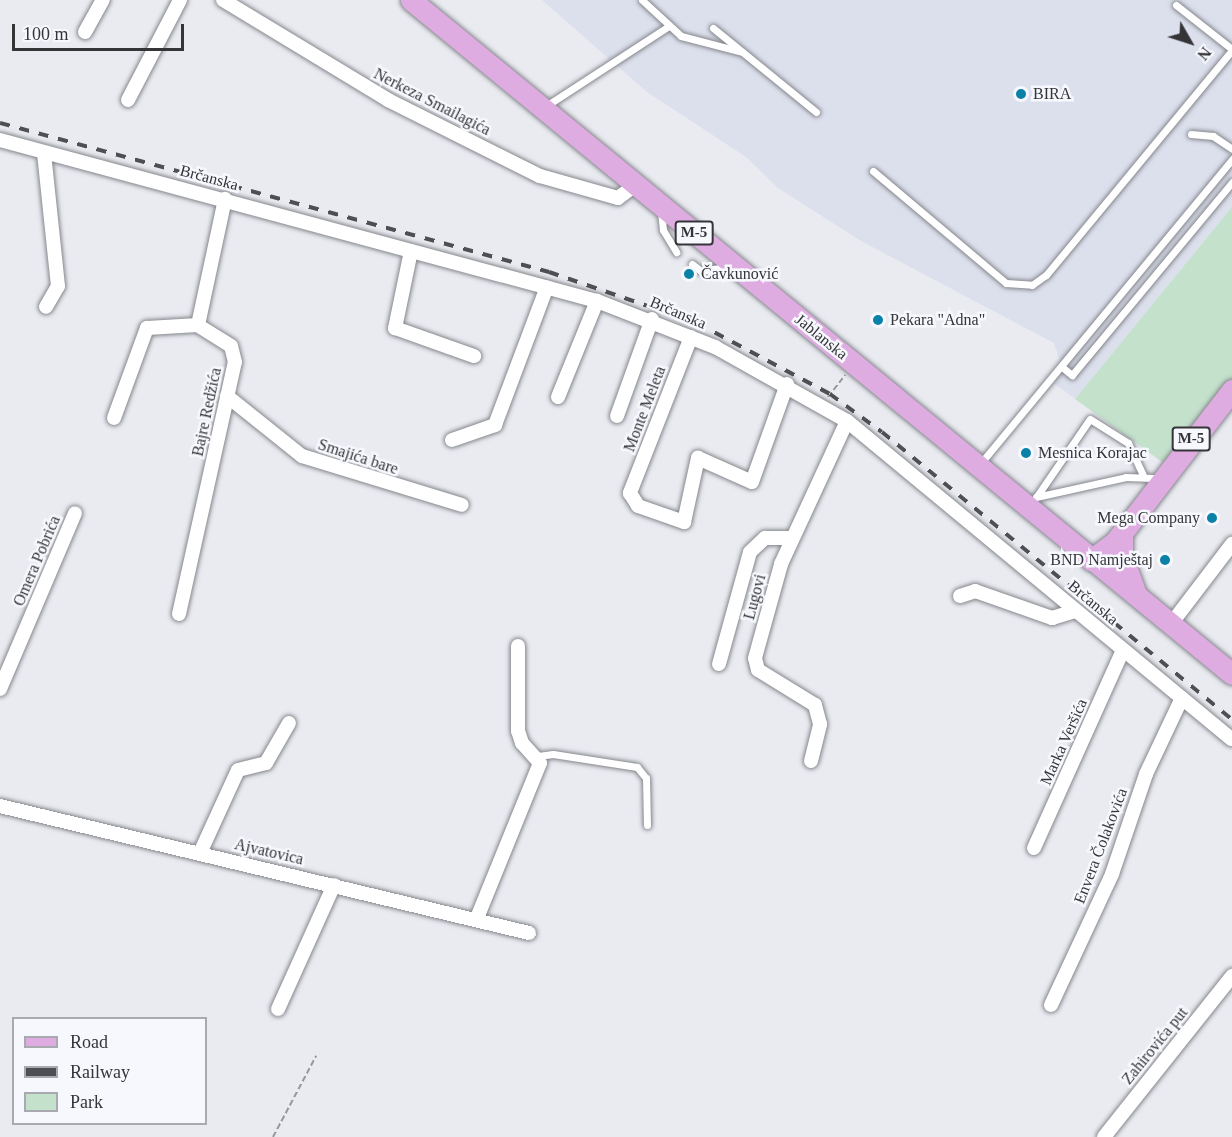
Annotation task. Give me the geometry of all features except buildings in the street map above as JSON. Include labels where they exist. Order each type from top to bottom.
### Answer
[{"type":"main road","name":"Jablanska","points":[[411,0],[978,466],[1030,499],[1089,557],[1232,674]]},
{"type":"main road","name":"M-5","points":[[1089,557],[1151,480],[1232,390]]},
{"type":"main road","name":"M-5","points":[[1089,557],[1122,533],[1151,480]]},
{"type":"main road","points":[[1122,533],[1124,565],[1137,597]]},
{"type":"street","points":[[85,32],[103,0]]},
{"type":"street","points":[[128,100],[180,0]]},
{"type":"street","name":"Nerkeza Smailagića","points":[[223,0],[388,100],[540,176],[618,198],[634,185]]},
{"type":"street","name":"Brčanska","points":[[0,140],[597,301],[652,319],[691,337],[824,404],[1232,740]]},
{"type":"street","points":[[44,153],[58,286],[46,307]]},
{"type":"street","points":[[114,418],[147,328],[198,325],[225,199]]},
{"type":"street","points":[[411,251],[395,328],[474,356]]},
{"type":"street","points":[[452,440],[495,426],[547,287]]},
{"type":"street","points":[[558,397],[597,301]]},
{"type":"street","points":[[616,416],[652,319]]},
{"type":"street","name":"Bajre Redžića","points":[[180,614],[234,354],[221,337],[198,325]]},
{"type":"street","name":"Monte Meleta","points":[[691,337],[630,493],[638,506],[684,522],[698,458],[752,482],[787,384]]},
{"type":"street","name":"Smajića bare","points":[[227,396],[302,456],[462,505]]},
{"type":"street","name":"Lugovi","points":[[811,761],[820,724],[815,705],[755,664],[792,538],[847,422]]},
{"type":"street","name":"Omera Pobrića","points":[[0,689],[75,513]]},
{"type":"street","points":[[719,664],[750,552],[765,538],[792,538]]},
{"type":"street","points":[[1171,624],[1232,544]]},
{"type":"street","points":[[960,596],[975,591],[1052,618],[1075,610]]},
{"type":"street","points":[[477,918],[537,779],[538,756],[524,747],[518,731],[518,646]]},
{"type":"street","name":"Marka Veršića","points":[[1034,848],[1123,650]]},
{"type":"street","name":"Envera Čolakovića","points":[[1051,1005],[1112,874],[1146,774],[1182,698]]},
{"type":"street","points":[[200,853],[238,770],[266,763],[289,723]]},
{"type":"street","name":"Ajvatovica","points":[[0,806],[477,918],[529,933]]},
{"type":"street","points":[[278,1009],[334,885]]},
{"type":"street","name":"Zahirovića put","points":[[1104,1137],[1232,976]]},
{"type":"lane","points":[[642,0],[667,27],[701,44],[743,52]]},
{"type":"lane","points":[[873,171],[1006,283],[1032,285],[1046,275],[1232,49],[1176,5]]},
{"type":"lane","points":[[542,108],[667,27]]},
{"type":"lane","points":[[713,28],[816,112]]},
{"type":"lane","points":[[1191,134],[1213,136],[1232,149]]},
{"type":"lane","points":[[978,466],[1232,159]]},
{"type":"lane","points":[[1062,367],[1072,375],[1232,182]]},
{"type":"lane","points":[[660,205],[663,230],[676,252]]},
{"type":"lane","points":[[692,264],[701,271],[733,265]]},
{"type":"lane","points":[[1090,419],[1128,443],[1151,480],[1030,499],[1090,419]]},
{"type":"lane","points":[[538,756],[553,754],[637,767],[646,778],[647,825]]},
{"type":"path","points":[[824,404],[853,364]]},
{"type":"path","points":[[273,1137],[316,1056]]},
{"type":"shaded area","points":[[542,0],[1232,0],[1232,207],[1075,399],[1051,381],[1062,367],[1054,343],[861,241],[778,188],[746,157],[647,92]]},
{"type":"green space","points":[[1232,207],[1232,390],[1169,467],[1075,399]]},
{"type":"railway","points":[[0,123],[549,272],[697,323],[830,394],[882,432],[1232,719]]},
{"type":"place","name":"BIRA","points":[[1021,94]]},
{"type":"place","name":"Čavkunović","points":[[689,274]]},
{"type":"place","name":"Pekara \"Adna\"","points":[[878,320]]},
{"type":"place","name":"Mesnica Korajac","points":[[1026,453]]},
{"type":"place","name":"Mega Company","points":[[1212,518]]},
{"type":"place","name":"BND Namještaj","points":[[1165,560]]}]
